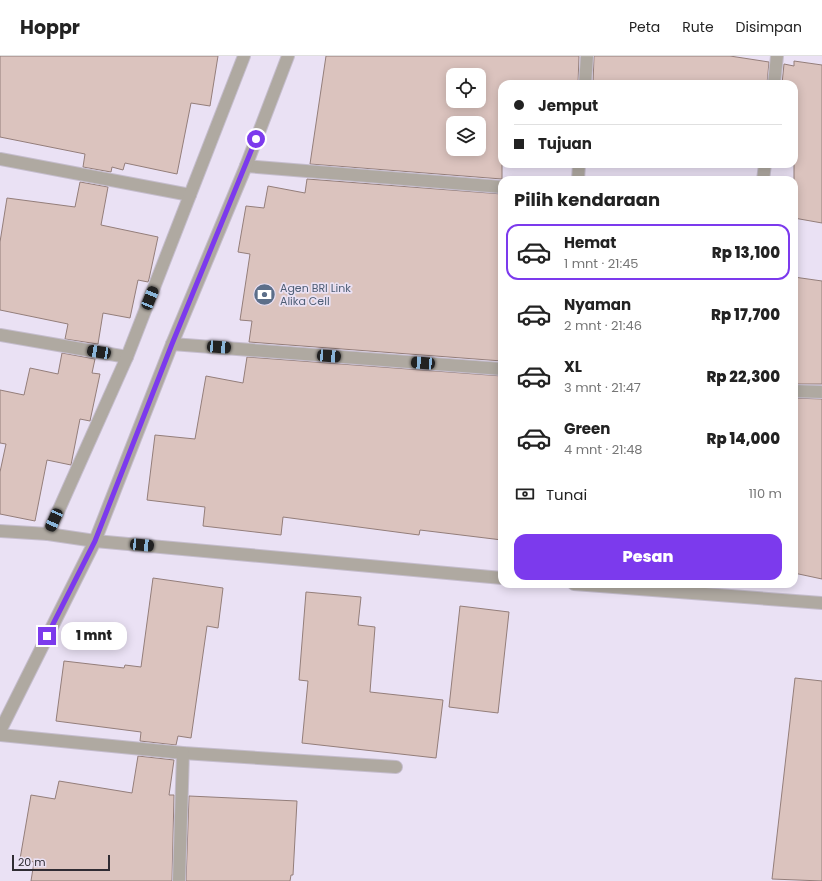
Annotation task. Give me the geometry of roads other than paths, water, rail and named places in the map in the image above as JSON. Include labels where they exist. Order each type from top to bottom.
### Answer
[{"type":"street","points":[[48,534],[127,356],[244,56]]},
{"type":"street","points":[[0,731],[95,541],[172,344],[246,166],[288,56]]},
{"type":"street","points":[[585,80],[587,56]]},
{"type":"street","points":[[774,80],[777,56]]},
{"type":"street","points":[[0,159],[190,195]]},
{"type":"street","points":[[246,166],[498,187]]},
{"type":"street","points":[[0,335],[127,356]]},
{"type":"street","points":[[172,344],[498,369]]},
{"type":"street","points":[[798,391],[822,392]]},
{"type":"street","points":[[0,531],[48,534],[95,541],[498,578]]},
{"type":"street","points":[[626,588],[822,603]]},
{"type":"street","points":[[0,735],[183,753],[396,767]]},
{"type":"street","points":[[179,881],[183,753]]},
{"type":"place","name":"Agen BRI Link Alika Cell","points":[[264,294]]}]
